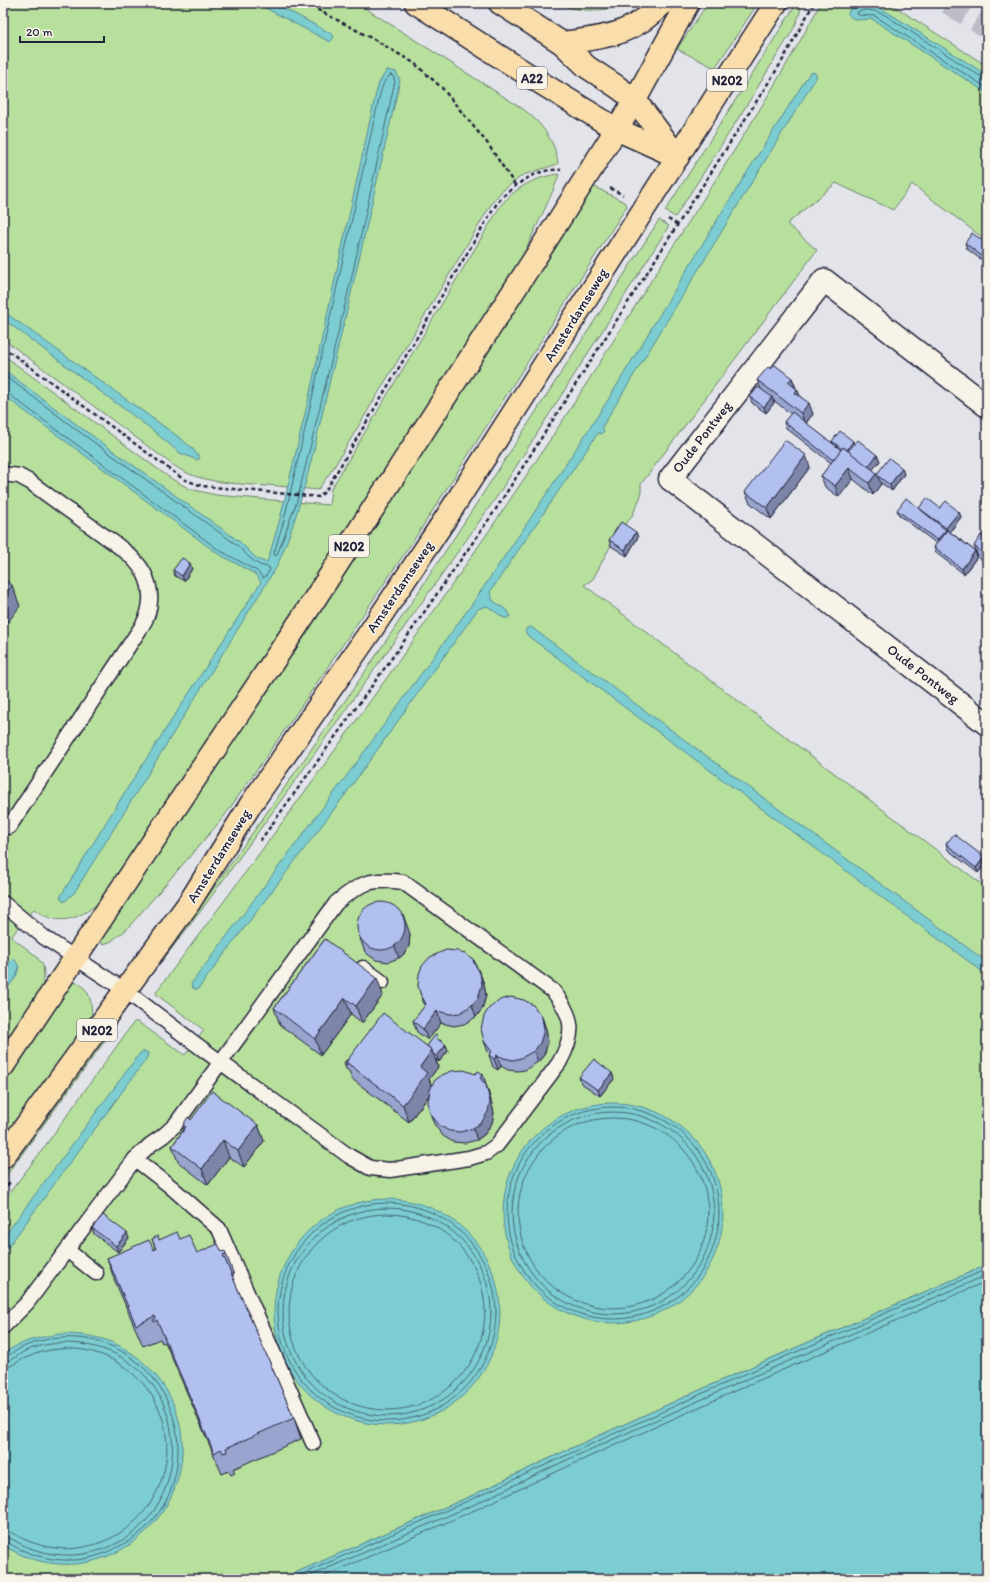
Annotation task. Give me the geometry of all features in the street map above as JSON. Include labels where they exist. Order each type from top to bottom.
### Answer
[{"type":"main road","name":"A22","points":[[416,3],[616,129],[678,157]]},
{"type":"main road","points":[[500,3],[562,43],[587,67],[635,100],[678,157]]},
{"type":"main road","points":[[562,43],[603,38],[621,33],[639,24],[663,3]]},
{"type":"main road","name":"N202","points":[[3,1066],[76,959],[307,611],[635,100],[688,3]]},
{"type":"main road","name":"Amsterdamseweg","points":[[3,1157],[189,903],[251,804],[440,528],[776,3]]},
{"type":"street","name":"Oude Pontweg","points":[[987,406],[824,280],[670,479],[987,724]]},
{"type":"lane","points":[[3,474],[19,476],[30,482],[119,547],[133,559],[144,573],[147,580],[150,600],[150,609],[142,626],[5,828]]},
{"type":"lane","points":[[3,903],[45,938],[126,991],[220,1062],[349,1156],[370,1168],[390,1170],[469,1158],[486,1153],[497,1145],[559,1063],[567,1049],[571,1032],[570,1018],[564,1004],[553,991],[403,882],[387,880],[370,882],[353,889],[336,903],[220,1062],[176,1125],[150,1145],[135,1159],[27,1303],[3,1327]]},
{"type":"lane","points":[[314,933],[326,942]]},
{"type":"lane","points":[[351,960],[382,982]]},
{"type":"lane","points":[[135,1159],[170,1186],[219,1229],[313,1443]]},
{"type":"lane","points":[[67,1250],[96,1273]]},
{"type":"path","points":[[305,3],[414,63],[442,88],[488,144],[515,185]]},
{"type":"path","points":[[3,347],[183,479],[202,486],[317,497],[322,495],[496,203],[504,194],[515,185],[530,177],[553,169],[563,170],[596,181],[678,224],[781,63],[814,3]]},
{"type":"green space","points":[[3,3],[357,3],[523,109],[536,120],[551,140],[557,156],[558,164],[523,175],[501,192],[492,203],[334,467],[318,490],[218,482],[194,476],[183,471],[3,339]]},
{"type":"green space","points":[[558,3],[632,3],[614,8],[585,10],[576,9]]},
{"type":"green space","points":[[708,3],[758,3],[715,68],[677,49]]},
{"type":"green space","points":[[797,3],[801,3],[801,9],[792,31],[739,117],[675,217],[665,211]]},
{"type":"green space","points":[[821,3],[889,3],[987,66],[987,241],[912,184],[893,210],[836,183],[787,224],[817,250],[641,484],[641,496],[631,518],[619,530],[593,579],[584,585],[987,888],[987,1265],[742,1371],[565,1451],[471,1496],[281,1579],[3,1579],[3,1201],[40,1153],[134,1022],[138,1022],[185,1055],[204,1030],[157,995],[156,992],[254,861],[398,663],[491,529],[565,417],[738,145]]},
{"type":"green space","points":[[550,175],[559,175],[550,198],[520,263],[384,476],[100,902],[76,917],[60,920],[43,915],[34,909],[11,937],[35,955],[43,965],[44,975],[42,989],[3,1050],[3,355],[170,478],[190,489],[216,495],[329,505],[331,489],[501,205],[513,193],[526,184]]},
{"type":"green space","points":[[593,186],[626,203],[627,206],[419,532],[302,705],[223,818],[126,930],[110,942],[103,944],[99,940]]},
{"type":"green space","points":[[659,220],[669,226],[496,498],[295,781],[200,912],[162,961],[396,626]]},
{"type":"green space","points":[[74,982],[80,984],[84,988],[90,998],[92,1010],[90,1022],[3,1139],[3,1087],[70,984]]},
{"type":"green space","points":[[110,1032],[3,1180],[3,1175],[106,1033]]},
{"type":"water","points":[[256,3],[274,3],[332,34],[334,37],[330,42]]},
{"type":"water","points":[[875,6],[887,12],[987,75],[987,93],[872,19],[855,19],[848,13],[850,9]]},
{"type":"water","points":[[387,70],[396,72],[400,80],[313,451],[301,498],[286,544],[277,566],[74,893],[64,902],[60,897],[123,795],[261,582],[255,574],[217,553],[3,395],[3,369],[80,427],[240,542],[256,558],[267,563],[280,519],[309,397],[376,93],[379,83]]},
{"type":"water","points":[[814,72],[817,76],[602,427],[604,431],[601,434],[598,433],[490,592],[493,601],[508,611],[510,616],[508,618],[504,618],[487,606],[478,609],[345,795],[198,989],[194,989],[191,984],[351,770],[472,604],[530,519],[608,400],[717,220],[809,74]]},
{"type":"water","points":[[3,311],[180,438],[192,448],[200,458],[197,460],[180,453],[151,429],[3,319]]},
{"type":"water","points":[[531,627],[987,962],[987,975],[528,636],[525,631],[527,628]]},
{"type":"water","points":[[14,958],[19,967],[16,977],[3,994],[3,969]]},
{"type":"water","points":[[144,1051],[148,1053],[147,1058],[3,1254],[3,1238],[140,1053]]},
{"type":"water","points":[[602,1103],[624,1103],[645,1107],[655,1111],[674,1121],[691,1135],[705,1152],[715,1171],[721,1191],[723,1213],[721,1235],[715,1255],[705,1274],[691,1291],[674,1305],[645,1319],[624,1323],[602,1323],[581,1319],[561,1310],[543,1298],[528,1283],[516,1265],[507,1245],[503,1224],[503,1202],[507,1181],[516,1161],[528,1143],[543,1128],[561,1116],[581,1107]]},
{"type":"water","points":[[376,1199],[398,1199],[420,1204],[440,1212],[467,1232],[487,1259],[498,1290],[500,1312],[498,1334],[487,1365],[467,1392],[440,1412],[420,1420],[398,1425],[376,1425],[354,1420],[334,1412],[315,1399],[300,1384],[287,1365],[279,1345],[274,1323],[274,1301],[279,1279],[287,1259],[300,1240],[315,1225],[334,1212],[354,1204]]},
{"type":"water","points":[[987,1265],[987,1579],[281,1579],[471,1496],[565,1451],[742,1371]]},
{"type":"water","points":[[60,1334],[85,1335],[106,1340],[127,1350],[145,1364],[169,1395],[180,1423],[182,1453],[177,1481],[165,1508],[147,1531],[122,1549],[93,1561],[70,1564],[58,1564],[35,1560],[3,1545],[3,1354],[23,1343],[38,1338]]},
{"type":"building","points":[[972,233],[987,244],[987,260],[965,243]]},
{"type":"building","points":[[775,365],[792,378],[788,382],[797,389],[795,393],[809,403],[801,413],[757,380],[768,367],[771,369]]},
{"type":"building","points":[[758,387],[772,397],[764,407],[750,397]]},
{"type":"building","points":[[792,412],[841,450],[833,460],[784,422]]},
{"type":"building","points":[[840,431],[853,441],[847,450],[843,447],[842,449],[832,441]]},
{"type":"building","points":[[785,440],[806,455],[767,508],[745,492]]},
{"type":"building","points":[[858,440],[877,455],[868,467],[848,451]]},
{"type":"building","points":[[843,447],[877,473],[869,483],[849,468],[835,486],[821,476]]},
{"type":"building","points":[[889,458],[902,468],[890,485],[877,474]]},
{"type":"building","points":[[906,498],[946,530],[937,540],[897,510]]},
{"type":"building","points":[[927,498],[940,508],[946,501],[959,512],[946,528],[919,508]]},
{"type":"building","points":[[621,522],[636,532],[625,550],[609,540]]},
{"type":"building","points":[[947,530],[975,551],[962,569],[934,547]]},
{"type":"building","points":[[981,535],[987,539],[987,556],[974,546]]},
{"type":"building","points":[[182,558],[190,563],[182,576],[173,570]]},
{"type":"building","points":[[3,578],[12,585],[3,598]]},
{"type":"building","points":[[954,834],[984,857],[976,868],[946,844]]},
{"type":"building","points":[[376,902],[386,902],[395,906],[401,912],[404,917],[404,935],[395,946],[386,950],[376,950],[367,946],[361,940],[357,931],[357,921],[361,912],[367,906]]},
{"type":"building","points":[[325,939],[377,978],[356,1006],[345,998],[315,1039],[274,1008]]},
{"type":"building","points":[[446,950],[464,953],[474,960],[473,961],[480,973],[482,985],[478,998],[472,1005],[460,1013],[450,1014],[437,1011],[423,1029],[413,1021],[426,1004],[418,986],[419,974],[422,966],[430,957]]},
{"type":"building","points":[[511,997],[524,1000],[533,1005],[542,1017],[544,1030],[540,1043],[534,1051],[521,1058],[513,1060],[497,1055],[494,1059],[489,1055],[492,1052],[484,1041],[481,1029],[484,1016],[489,1008],[500,1000]]},
{"type":"building","points":[[383,1013],[432,1050],[420,1067],[427,1073],[403,1105],[346,1062]]},
{"type":"building","points":[[436,1034],[438,1035],[436,1038],[446,1045],[437,1056],[433,1054],[432,1050],[427,1046]]},
{"type":"building","points":[[594,1059],[612,1073],[598,1090],[579,1077]]},
{"type":"building","points":[[464,1070],[475,1074],[478,1071],[483,1074],[480,1078],[486,1085],[490,1102],[488,1112],[481,1123],[473,1128],[461,1132],[449,1131],[439,1125],[430,1113],[428,1102],[430,1090],[434,1081],[442,1075],[452,1071]]},
{"type":"building","points":[[212,1091],[258,1125],[238,1151],[223,1140],[202,1169],[172,1146],[186,1127],[183,1125],[188,1117],[191,1120]]},
{"type":"building","points":[[103,1215],[127,1233],[116,1246],[92,1228]]},
{"type":"building","points":[[177,1232],[180,1239],[189,1235],[197,1253],[218,1244],[222,1252],[225,1251],[226,1254],[223,1255],[294,1418],[226,1448],[227,1452],[223,1453],[221,1449],[214,1453],[157,1320],[154,1322],[153,1320],[156,1318],[155,1316],[136,1325],[107,1258],[149,1240],[154,1250],[156,1249],[152,1239],[158,1236],[159,1240]]},
{"type":"tunnel","points":[[948,3],[987,28]]}]
